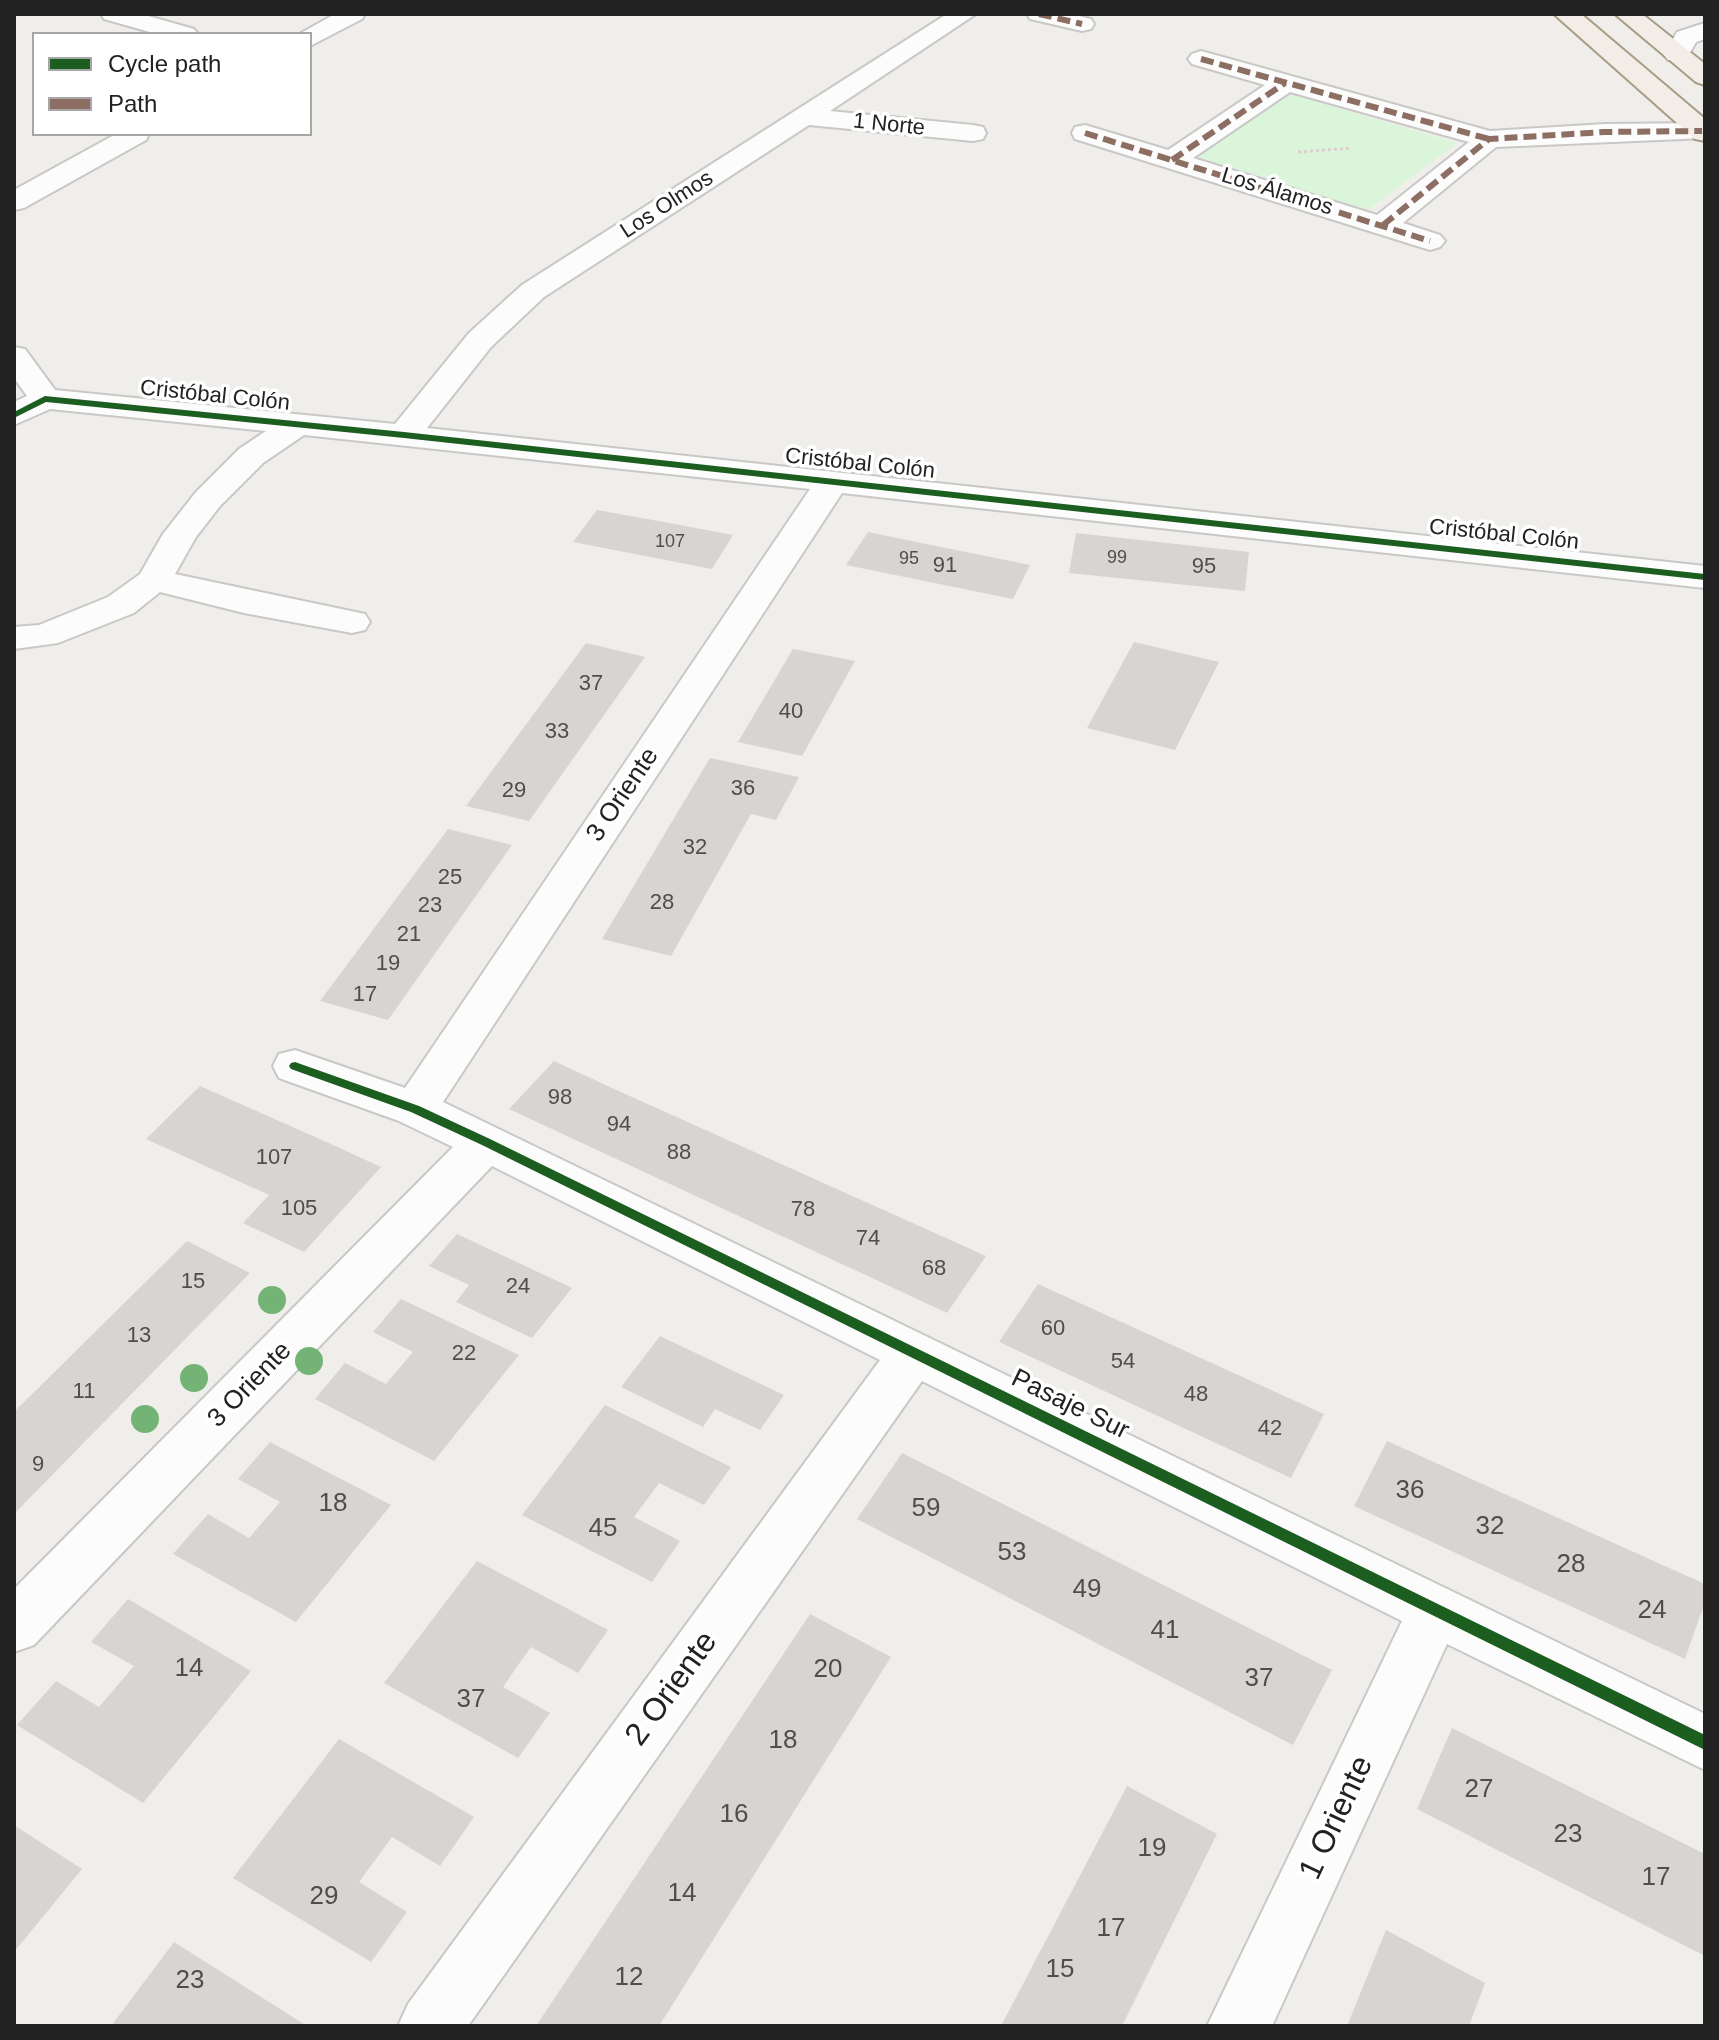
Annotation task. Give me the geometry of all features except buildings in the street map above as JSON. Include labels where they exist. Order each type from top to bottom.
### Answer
[{"type":"main road","points":[[1566,14],[1704,132]]},
{"type":"main road","points":[[1627,14],[1705,77]]},
{"type":"street","points":[[113,14],[178,32]]},
{"type":"street","points":[[312,37],[353,14]]},
{"type":"street","name":"Los Olmos","points":[[404,435],[480,340],[517,303],[964,14]]},
{"type":"street","points":[[1039,14],[1082,24]]},
{"type":"street","points":[[1677,55],[1686,37],[1705,31]]},
{"type":"street","points":[[1201,59],[1489,139],[1605,132],[1704,132]]},
{"type":"street","name":"Los Álamos","points":[[1172,160],[1285,83]]},
{"type":"street","name":"1 Norte","points":[[804,117],[973,133]]},
{"type":"street","name":"Los Álamos","points":[[1085,133],[1430,241]]},
{"type":"street","points":[[14,202],[132,136]]},
{"type":"street","points":[[1383,225],[1489,139]]},
{"type":"street","points":[[14,356],[45,399],[14,415]]},
{"type":"street","name":"Cristóbal Colón","points":[[45,399],[404,435],[1705,577]]},
{"type":"street","points":[[14,638],[45,635],[121,605],[154,580],[180,534],[208,499],[251,456],[298,424]]},
{"type":"street","name":"3 Oriente","points":[[415,1109],[832,482]]},
{"type":"street","points":[[154,580],[244,602],[352,622]]},
{"type":"street","name":"Pasaje Sur","points":[[295,1066],[415,1109],[486,1142],[1705,1743]]},
{"type":"street","name":"3 Oriente","points":[[14,1627],[486,1142]]},
{"type":"street","name":"2 Oriente","points":[[430,2026],[914,1353]]},
{"type":"street","name":"1 Oriente","points":[[1239,2026],[1435,1610]]},
{"type":"path","points":[[1299,152],[1362,148]]},
{"type":"green space","points":[[1287,93],[1457,143],[1367,211],[1193,156]]},
{"type":"marked path","points":[[1039,14],[1082,24]]},
{"type":"marked path","points":[[1201,59],[1489,139]]},
{"type":"marked path","points":[[1172,160],[1285,83]]},
{"type":"marked path","points":[[1383,225],[1489,139],[1605,132],[1702,131]]},
{"type":"marked path","points":[[1085,133],[1430,241]]},
{"type":"cycle path","points":[[14,415],[45,399],[404,435],[1705,577]]},
{"type":"cycle path","points":[[295,1066],[415,1109],[486,1142],[1705,1743]]}]
